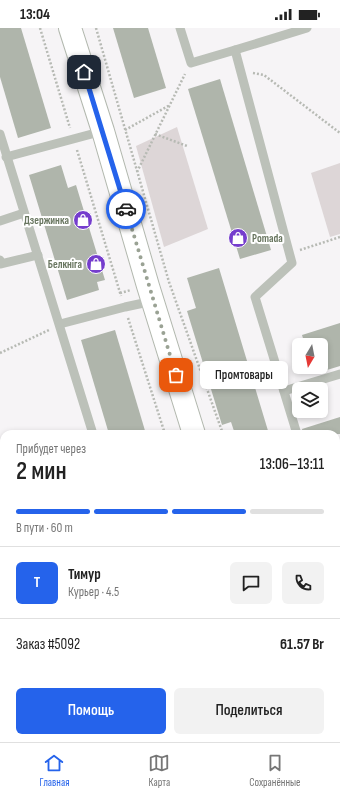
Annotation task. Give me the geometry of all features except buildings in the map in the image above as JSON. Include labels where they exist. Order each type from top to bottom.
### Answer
[{"type":"main road","points":[[70,28],[103,131],[193,430]]},
{"type":"lane","points":[[180,28],[191,63],[307,28]]},
{"type":"lane","points":[[235,50],[292,263],[255,298],[296,430]]},
{"type":"lane","points":[[6,157],[103,131]]},
{"type":"lane","points":[[0,134],[92,430]]},
{"type":"lane","points":[[0,221],[24,213]]},
{"type":"lane","points":[[0,260],[2,264],[38,255]]},
{"type":"lane","points":[[60,324],[153,301]]},
{"type":"lane","points":[[284,391],[340,374]]},
{"type":"path","points":[[40,28],[164,430]]},
{"type":"path","points":[[96,28],[169,282],[222,430]]},
{"type":"path","points":[[137,172],[191,63]]},
{"type":"path","points":[[241,71],[264,75],[340,133]]},
{"type":"path","points":[[125,130],[170,104]]},
{"type":"path","points":[[156,134],[187,146]]},
{"type":"path","points":[[290,253],[340,237]]},
{"type":"path","points":[[0,353],[60,324]]},
{"type":"shaded area","points":[[177,127],[208,229],[164,247],[136,146]]},
{"type":"shaded area","points":[[340,163],[340,234],[330,237],[311,173]]},
{"type":"way so far","points":[[126,209],[176,375]]},
{"type":"place","name":"Дзержинка","points":[[83,220]]},
{"type":"place","name":"Pomada","points":[[238,238]]},
{"type":"place","name":"Белкніга","points":[[96,264]]},
{"type":"place","name":"Промтовары","points":[[176,375]]},
{"type":"route","points":[[84,72],[126,209]]}]
